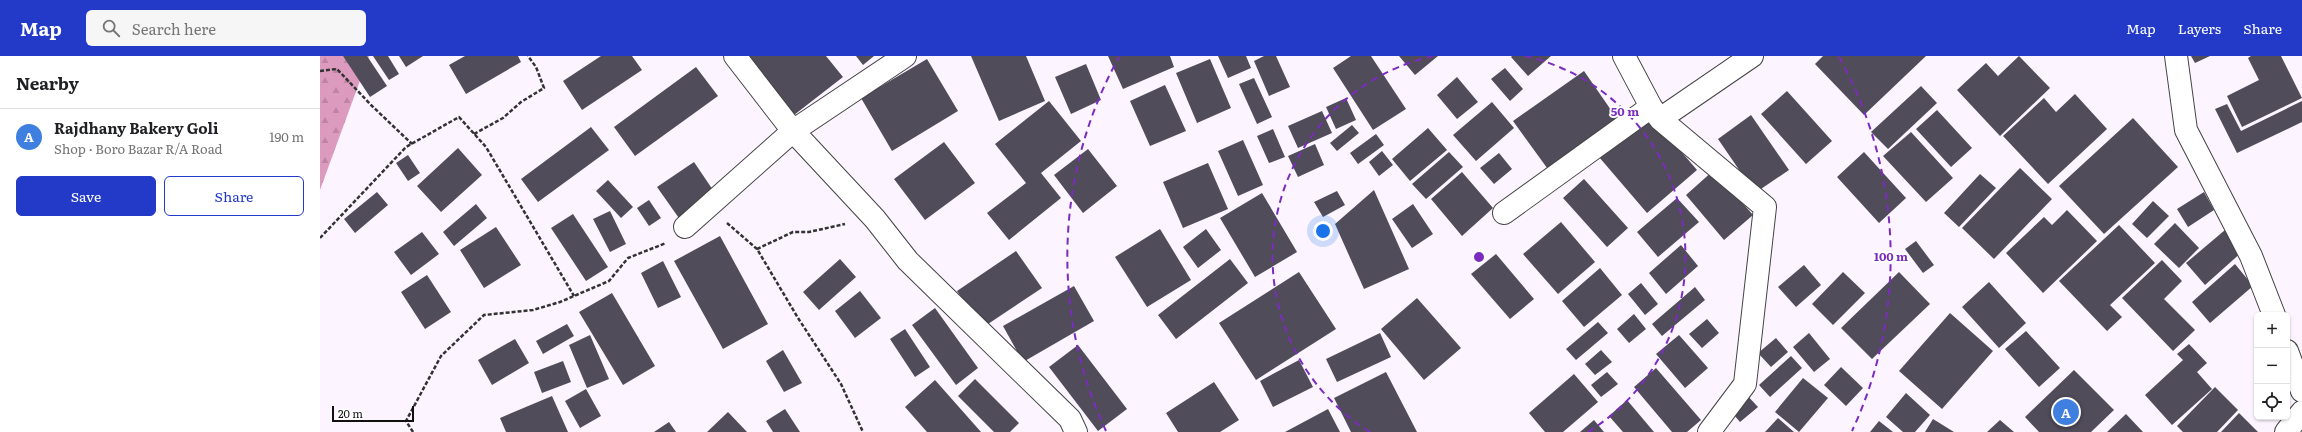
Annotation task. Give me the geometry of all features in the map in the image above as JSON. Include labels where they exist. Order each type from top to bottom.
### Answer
[{"type":"street","points":[[735,56],[793,131],[875,219],[908,261],[1070,419],[1076,432]]},
{"type":"street","points":[[678,234],[793,131],[905,56]]},
{"type":"street","points":[[1624,56],[1656,113],[1765,207],[1745,384],[1709,432]]},
{"type":"street","points":[[1504,213],[1656,113],[1752,56]]},
{"type":"street","points":[[2176,56],[2186,130],[2251,256],[2273,312]]},
{"type":"street","points":[[2290,359],[2302,391]]},
{"type":"street","points":[[2286,432],[2302,412]]},
{"type":"path","points":[[474,134],[503,118],[521,102],[544,88],[536,67],[528,56]]},
{"type":"path","points":[[320,71],[336,69],[365,100],[412,144]]},
{"type":"path","points":[[320,238],[396,158],[412,144],[459,117],[486,147],[574,296]]},
{"type":"path","points":[[757,249],[793,232],[835,228],[852,222],[875,219]]},
{"type":"path","points":[[719,224],[726,222],[757,249],[798,318],[841,384],[863,432]]},
{"type":"path","points":[[413,432],[406,421],[441,356],[484,315],[533,310],[574,296],[609,281],[628,258],[678,234]]},
{"type":"green space","points":[[320,56],[369,56],[320,190]]},
{"type":"building","points":[[343,56],[367,56],[387,86],[370,97]]},
{"type":"building","points":[[373,56],[388,56],[399,74],[389,80]]},
{"type":"building","points":[[399,56],[423,56],[406,67]]},
{"type":"building","points":[[465,56],[518,56],[521,62],[466,94],[449,65]]},
{"type":"building","points":[[601,56],[632,56],[642,70],[582,110],[563,81]]},
{"type":"building","points":[[747,56],[826,56],[843,77],[794,115]]},
{"type":"building","points":[[856,56],[874,56],[863,65]]},
{"type":"building","points":[[971,56],[1026,56],[1045,101],[999,121]]},
{"type":"building","points":[[1108,56],[1170,56],[1174,67],[1123,89]]},
{"type":"building","points":[[1218,56],[1246,56],[1251,68],[1228,78]]},
{"type":"building","points":[[1264,56],[1276,56],[1290,87],[1269,96],[1254,61]]},
{"type":"building","points":[[1351,56],[1371,56],[1406,109],[1373,130],[1333,68]]},
{"type":"building","points":[[1399,56],[1438,56],[1415,75]]},
{"type":"building","points":[[1551,56],[1528,76],[1511,57]]},
{"type":"building","points":[[1823,56],[1926,56],[1864,115],[1815,64]]},
{"type":"building","points":[[2019,56],[2050,88],[2000,136],[1957,90],[1986,63],[1998,76]]},
{"type":"building","points":[[2191,56],[2210,56],[2195,63]]},
{"type":"building","points":[[2251,56],[2281,56],[2302,98],[2242,127],[2227,96],[2259,80],[2248,58]]},
{"type":"building","points":[[927,59],[958,111],[892,151],[861,98]]},
{"type":"building","points":[[1210,59],[1231,108],[1197,123],[1176,73]]},
{"type":"building","points":[[1086,64],[1101,100],[1071,114],[1055,77]]},
{"type":"building","points":[[696,67],[718,96],[635,156],[614,127]]},
{"type":"building","points":[[1505,68],[1523,89],[1510,101],[1491,79]]},
{"type":"building","points":[[1584,71],[1620,123],[1550,172],[1513,121]]},
{"type":"building","points":[[1457,77],[1478,102],[1457,119],[1437,95]]},
{"type":"building","points":[[1254,78],[1272,117],[1257,124],[1239,84]]},
{"type":"building","points":[[1165,85],[1186,131],[1150,146],[1130,101]]},
{"type":"building","points":[[1921,86],[1937,103],[1888,149],[1871,132]]},
{"type":"building","points":[[1787,91],[1832,141],[1806,164],[1761,114]]},
{"type":"building","points":[[2075,94],[2107,129],[2048,184],[2003,136],[2044,98],[2056,112]]},
{"type":"building","points":[[1346,98],[1356,120],[1336,129],[1326,107]]},
{"type":"building","points":[[1049,101],[1081,141],[1041,173],[1061,198],[1009,240],[987,213],[1026,183],[995,144]]},
{"type":"building","points":[[2302,101],[2302,122],[2237,153],[2215,109],[2227,104],[2241,131]]},
{"type":"building","points":[[1492,102],[1514,128],[1476,161],[1453,135]]},
{"type":"building","points":[[1937,110],[1972,148],[1951,167],[1916,129]]},
{"type":"building","points":[[1322,111],[1332,133],[1298,148],[1288,126]]},
{"type":"building","points":[[1649,114],[1697,170],[1647,213],[1599,157]]},
{"type":"building","points":[[1751,115],[1789,170],[1755,193],[1718,139]]},
{"type":"building","points":[[2133,118],[2178,167],[2104,234],[2059,186]]},
{"type":"building","points":[[1352,125],[1359,133],[1337,151],[1330,143]]},
{"type":"building","points":[[591,127],[609,150],[538,202],[521,179]]},
{"type":"building","points":[[1428,128],[1447,150],[1410,181],[1392,159]]},
{"type":"building","points":[[1273,129],[1285,157],[1269,163],[1257,136]]},
{"type":"building","points":[[1911,132],[1953,178],[1926,202],[1883,156]]},
{"type":"building","points":[[1376,134],[1384,145],[1358,164],[1350,153]]},
{"type":"building","points":[[1243,140],[1263,185],[1238,196],[1218,151]]},
{"type":"building","points":[[944,142],[975,183],[925,220],[894,179]]},
{"type":"building","points":[[1315,144],[1324,165],[1298,177],[1288,156]]},
{"type":"building","points":[[458,148],[482,175],[441,212],[417,186]]},
{"type":"building","points":[[1088,149],[1117,186],[1083,213],[1054,175]]},
{"type":"building","points":[[1382,151],[1393,165],[1379,176],[1369,162]]},
{"type":"building","points":[[1449,152],[1463,167],[1426,199],[1412,184]]},
{"type":"building","points":[[1864,152],[1906,198],[1879,223],[1837,177]]},
{"type":"building","points":[[1499,153],[1512,169],[1494,184],[1480,168]]},
{"type":"building","points":[[408,155],[420,173],[408,181],[396,163]]},
{"type":"building","points":[[694,162],[717,196],[681,221],[657,187]]},
{"type":"building","points":[[1208,163],[1228,209],[1183,228],[1163,182]]},
{"type":"building","points":[[2020,168],[2052,199],[1994,259],[1962,228]]},
{"type":"building","points":[[1714,170],[1753,215],[1724,240],[1686,195]]},
{"type":"building","points":[[1462,172],[1493,208],[1462,236],[1431,199]]},
{"type":"building","points":[[1980,174],[1996,188],[1959,227],[1944,213]]},
{"type":"building","points":[[1584,179],[1628,228],[1607,247],[1563,198]]},
{"type":"building","points":[[608,180],[633,207],[621,218],[596,191]]},
{"type":"building","points":[[1374,190],[1409,269],[1364,289],[1335,224]]},
{"type":"building","points":[[1337,191],[1345,205],[1323,217],[1314,202]]},
{"type":"building","points":[[377,192],[388,205],[355,233],[344,219]]},
{"type":"building","points":[[2204,192],[2214,210],[2188,227],[2177,209]]},
{"type":"building","points":[[1262,193],[1297,252],[1255,277],[1220,218]]},
{"type":"building","points":[[1677,198],[1699,222],[1658,257],[1637,232]]},
{"type":"building","points":[[649,200],[661,218],[649,226],[637,208]]},
{"type":"building","points":[[2153,201],[2169,216],[2147,238],[2132,224]]},
{"type":"building","points":[[476,204],[487,218],[454,246],[443,232]]},
{"type":"building","points":[[1413,204],[1433,234],[1412,248],[1392,219]]},
{"type":"building","points":[[2067,210],[2097,241],[2043,293],[2006,253],[2044,217],[2052,225]]},
{"type":"building","points":[[610,211],[626,244],[610,252],[593,219]]},
{"type":"building","points":[[573,214],[608,267],[586,281],[551,228]]},
{"type":"building","points":[[1561,222],[1595,262],[1558,294],[1523,254]]},
{"type":"building","points":[[2175,223],[2199,248],[2179,268],[2154,244]]},
{"type":"building","points":[[2119,225],[2155,263],[2110,305],[2122,317],[2107,331],[2059,281]]},
{"type":"building","points":[[496,227],[521,265],[484,288],[460,250]]},
{"type":"building","points":[[1160,229],[1191,280],[1147,307],[1115,257]]},
{"type":"building","points":[[1206,229],[1221,250],[1198,268],[1183,247]]},
{"type":"building","points":[[2225,230],[2243,251],[2205,285],[2186,263]]},
{"type":"building","points":[[422,232],[439,254],[411,275],[394,252]]},
{"type":"building","points":[[720,236],[768,324],[723,349],[674,261]]},
{"type":"building","points":[[1916,241],[1934,265],[1923,273],[1905,249]]},
{"type":"building","points":[[1681,245],[1698,266],[1666,294],[1649,273]]},
{"type":"building","points":[[1016,251],[1042,288],[982,328],[957,291]]},
{"type":"building","points":[[1496,254],[1534,299],[1510,319],[1471,274]]},
{"type":"building","points":[[840,259],[856,277],[819,310],[803,292]]},
{"type":"building","points":[[1230,259],[1248,283],[1176,339],[1158,315]]},
{"type":"building","points":[[2162,260],[2182,281],[2164,299],[2195,330],[2173,351],[2122,298]]},
{"type":"building","points":[[663,261],[681,297],[658,308],[641,273]]},
{"type":"building","points":[[2235,264],[2253,286],[2210,323],[2192,302]]},
{"type":"building","points":[[1804,265],[1821,285],[1796,307],[1778,287]]},
{"type":"building","points":[[1600,268],[1622,295],[1584,327],[1562,301]]},
{"type":"building","points":[[1299,272],[1336,329],[1256,380],[1219,323]]},
{"type":"building","points":[[1843,272],[1865,293],[1833,325],[1812,304]]},
{"type":"building","points":[[1899,272],[1930,304],[1872,359],[1841,328]]},
{"type":"building","points":[[427,275],[451,312],[425,329],[401,292]]},
{"type":"building","points":[[1989,282],[2026,323],[1999,348],[1962,307]]},
{"type":"building","points":[[1641,283],[1658,304],[1645,315],[1628,294]]},
{"type":"building","points":[[1074,286],[1094,321],[1023,362],[1003,326]]},
{"type":"building","points":[[1695,287],[1705,300],[1662,336],[1652,324]]},
{"type":"building","points":[[860,291],[881,318],[855,338],[835,311]]},
{"type":"building","points":[[612,293],[655,366],[623,385],[579,312]]},
{"type":"building","points":[[1417,298],[1461,348],[1424,380],[1381,329]]},
{"type":"building","points":[[935,308],[978,368],[956,385],[912,325]]},
{"type":"building","points":[[1950,313],[1993,351],[1942,409],[1899,371]]},
{"type":"building","points":[[1634,314],[1646,329],[1629,343],[1617,329]]},
{"type":"building","points":[[1707,319],[1719,333],[1702,348],[1689,334]]},
{"type":"building","points":[[1598,322],[1608,333],[1576,360],[1566,349]]},
{"type":"building","points":[[567,324],[574,336],[543,354],[536,341]]},
{"type":"building","points":[[905,329],[930,367],[915,377],[890,339]]},
{"type":"building","points":[[2026,331],[2060,368],[2039,387],[2005,349]]},
{"type":"building","points":[[1380,333],[1391,357],[1337,382],[1326,359]]},
{"type":"building","points":[[1809,333],[1830,359],[1814,372],[1793,347]]},
{"type":"building","points":[[590,335],[609,379],[587,388],[569,345]]},
{"type":"building","points":[[1679,335],[1708,368],[1685,388],[1656,354]]},
{"type":"building","points":[[1776,338],[1788,352],[1771,367],[1758,353]]},
{"type":"building","points":[[515,339],[529,363],[492,385],[478,360]]},
{"type":"building","points":[[2189,344],[2207,363],[2197,372],[2212,389],[2172,425],[2145,395],[2183,360],[2177,354]]},
{"type":"building","points":[[1078,345],[1127,409],[1098,431],[1049,367]]},
{"type":"building","points":[[783,350],[802,383],[784,392],[766,361]]},
{"type":"building","points":[[1601,350],[1612,362],[1595,375],[1585,364]]},
{"type":"building","points":[[1791,356],[1802,368],[1770,397],[1759,385]]},
{"type":"building","points":[[1299,360],[1313,387],[1273,407],[1260,381]]},
{"type":"building","points":[[563,361],[571,382],[542,393],[534,372]]},
{"type":"building","points":[[1841,367],[1863,388],[1846,406],[1824,385]]},
{"type":"building","points":[[1656,368],[1701,420],[1687,432],[1672,432],[1634,387]]},
{"type":"building","points":[[2074,370],[2114,410],[2091,432],[2039,432],[2025,417]]},
{"type":"building","points":[[1386,372],[1417,432],[1351,432],[1334,398]]},
{"type":"building","points":[[1607,372],[1618,384],[1601,397],[1591,385]]},
{"type":"building","points":[[1574,374],[1598,402],[1563,432],[1545,432],[1529,413]]},
{"type":"building","points":[[1803,378],[1828,398],[1799,432],[1775,412]]},
{"type":"building","points":[[975,379],[1019,423],[1010,432],[994,432],[958,396]]},
{"type":"building","points":[[935,380],[981,432],[927,432],[905,407]]},
{"type":"building","points":[[1214,382],[1239,420],[1220,432],[1178,432],[1166,413]]},
{"type":"building","points":[[2215,387],[2238,410],[2217,432],[2183,432],[2177,426]]},
{"type":"building","points":[[586,389],[601,416],[580,428],[565,401]]},
{"type":"building","points":[[1745,393],[1758,407],[1740,422],[1728,408]]},
{"type":"building","points":[[1906,393],[1930,415],[1915,432],[1903,432],[1886,417]]},
{"type":"building","points":[[552,396],[568,432],[506,432],[500,418]]},
{"type":"building","points":[[1627,400],[1654,432],[1623,432],[1609,416]]},
{"type":"building","points":[[785,409],[800,432],[773,432],[766,421]]},
{"type":"building","points":[[1328,409],[1340,432],[1285,432]]},
{"type":"building","points":[[728,412],[747,432],[707,432]]},
{"type":"building","points":[[2239,413],[2258,432],[2221,432]]},
{"type":"building","points":[[2126,414],[2143,432],[2107,432]]},
{"type":"building","points":[[1778,418],[1794,432],[1765,432]]},
{"type":"building","points":[[1933,419],[1954,432],[1925,432]]},
{"type":"building","points":[[1594,420],[1604,432],[1580,432]]},
{"type":"building","points":[[2000,420],[2014,432],[1987,432]]},
{"type":"building","points":[[1879,421],[1893,432],[1870,432]]},
{"type":"building","points":[[669,422],[676,432],[654,432]]},
{"type":"place","name":"Rajdhany Bakery Goli","points":[[2066,412]]}]
